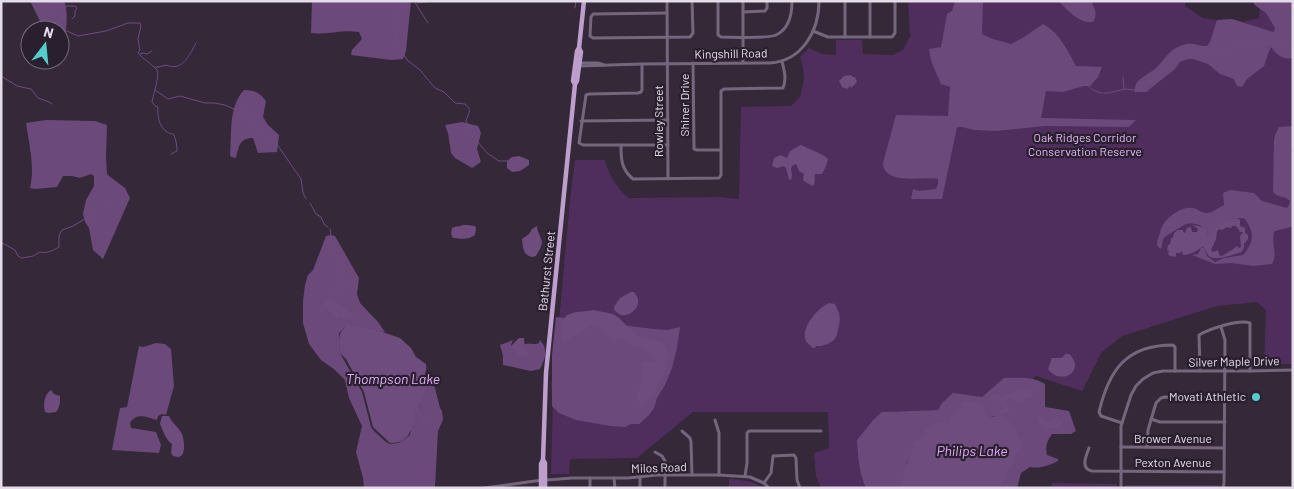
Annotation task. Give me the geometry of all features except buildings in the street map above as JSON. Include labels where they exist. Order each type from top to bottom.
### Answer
[{"type":"main road","name":"Bathurst Street","points":[[545,488],[541,464],[543,460],[546,373],[575,84],[573,81],[581,52],[579,48],[584,1]]},
{"type":"main road","name":"Bathurst Street","points":[[541,488],[543,481]]},
{"type":"street","name":"Rowley Street","points":[[667,1],[668,179]]},
{"type":"street","points":[[667,12],[595,13],[592,16],[590,34],[593,38],[690,37],[692,36],[692,1]]},
{"type":"street","points":[[718,1],[718,35],[721,37],[772,36],[778,34],[790,17],[792,1]]},
{"type":"street","points":[[743,1],[743,63]]},
{"type":"street","points":[[743,12],[765,11],[768,8],[768,1]]},
{"type":"street","name":"Kingshill Road","points":[[577,65],[773,63],[782,61],[806,44],[818,16],[819,1]]},
{"type":"street","points":[[845,1],[845,37]]},
{"type":"street","points":[[870,1],[870,37]]},
{"type":"street","points":[[813,31],[825,37],[891,37],[895,35],[895,1]]},
{"type":"street","points":[[621,145],[621,162],[630,178],[719,178],[721,175],[721,91],[723,89],[783,88],[785,86],[785,76],[782,61]]},
{"type":"street","name":"Shiner Drive","points":[[693,63],[694,149],[721,150]]},
{"type":"street","points":[[642,64],[642,90],[638,94],[587,94],[579,141],[580,145],[668,145]]},
{"type":"street","points":[[582,121],[668,120]]},
{"type":"street","points":[[1200,371],[1199,335],[1235,322],[1247,322],[1250,323],[1250,372]]},
{"type":"street","points":[[1221,327],[1225,340],[1223,488]]},
{"type":"street","points":[[1121,488],[1122,423],[1101,416],[1099,412],[1109,380],[1129,356],[1140,350],[1156,346],[1173,345],[1175,347],[1175,371]]},
{"type":"street","name":"Silver Maple Drive","points":[[1122,423],[1133,392],[1140,381],[1158,372],[1293,370]]},
{"type":"street","points":[[1147,447],[1148,430],[1151,420],[1158,401],[1162,398],[1225,398]]},
{"type":"street","points":[[715,420],[719,434],[719,475]]},
{"type":"street","points":[[1151,420],[1160,422],[1225,422]]},
{"type":"street","points":[[682,431],[690,438],[691,442],[692,475]]},
{"type":"street","points":[[746,476],[748,432],[821,431]]},
{"type":"street","name":"Brower Avenue","points":[[1121,447],[1224,448]]},
{"type":"street","name":"Pexton Avenue","points":[[1089,448],[1084,464],[1088,471],[1224,472]]},
{"type":"street","points":[[656,452],[664,458],[665,488]]},
{"type":"street","points":[[764,483],[771,473],[773,456],[794,456],[796,458],[797,480],[800,488]]},
{"type":"street","name":"Milos Road","points":[[484,488],[543,481],[665,475],[746,476],[764,483],[769,488]]},
{"type":"street","points":[[640,477],[640,488]]},
{"type":"street","points":[[590,478],[590,488]]},
{"type":"street","points":[[614,478],[615,488]]},
{"type":"green space","name":"Oak Ridges Corridor Conservation Reserve","points":[[908,1],[1185,1],[1185,6],[1203,18],[1217,20],[1232,19],[1242,22],[1259,18],[1260,9],[1252,1],[1293,1],[1293,364],[1264,364],[1266,310],[1257,302],[1217,306],[1122,336],[1101,353],[1082,391],[1036,376],[1032,379],[1024,379],[996,386],[982,397],[963,395],[938,410],[882,412],[873,488],[821,488],[816,476],[814,453],[829,448],[828,412],[693,412],[637,458],[570,459],[569,474],[551,474],[553,396],[551,385],[555,366],[575,160],[605,160],[614,181],[629,198],[720,197],[739,199],[741,107],[791,106],[800,97],[804,80],[800,57],[809,48],[822,54],[836,55],[836,40],[862,40],[863,54],[893,55],[903,50],[910,37]]},
{"type":"green space","points":[[729,479],[751,482],[763,488],[729,488]]},
{"type":"green space","points":[[1052,483],[1117,484],[1117,488],[1051,488]]},
{"type":"green space","points":[[1125,485],[1220,485],[1219,488],[1125,488]]},
{"type":"shaded area","points":[[30,1],[64,1],[66,20],[40,20]]},
{"type":"shaded area","points":[[312,1],[411,1],[406,51],[403,59],[391,60],[351,55],[352,50],[362,39],[359,32],[311,33]]},
{"type":"shaded area","points":[[955,1],[983,1],[982,34],[990,38],[1011,44],[1043,24],[1049,27],[1058,37],[1076,66],[1102,67],[1098,77],[1090,86],[1063,92],[1046,91],[1041,118],[1136,120],[1129,127],[1044,126],[996,131],[957,127],[942,199],[911,199],[913,189],[919,191],[936,189],[938,179],[906,178],[890,175],[885,170],[883,163],[896,115],[948,116],[950,87],[941,84],[932,63],[929,49],[941,47],[947,14],[952,11]]},
{"type":"shaded area","points":[[1058,1],[1091,1],[1095,9],[1095,19],[1093,22],[1088,22],[1078,19]]},
{"type":"shaded area","points":[[1252,1],[1293,1],[1293,58],[1280,56],[1271,47],[1264,66],[1247,79],[1242,87],[1237,86],[1234,79],[1220,74],[1208,64],[1188,59],[1180,62],[1175,69],[1146,92],[1134,92],[1138,82],[1176,48],[1188,44],[1207,46],[1217,20],[1232,19],[1274,32],[1275,28],[1266,13]]},
{"type":"shaded area","points":[[244,90],[257,92],[266,101],[263,117],[268,125],[279,135],[277,152],[258,153],[253,138],[248,138],[240,144],[236,158],[231,157],[233,112],[235,104]]},
{"type":"shaded area","points":[[46,120],[95,121],[107,125],[107,174],[125,188],[130,198],[103,259],[93,250],[89,228],[83,214],[86,200],[94,186],[94,176],[91,174],[80,178],[63,176],[57,187],[30,188],[32,164],[26,123]]},
{"type":"shaded area","points":[[462,122],[478,126],[481,133],[477,149],[481,162],[472,168],[455,158],[451,153],[445,125]]},
{"type":"shaded area","points":[[1293,126],[1293,145],[1291,151],[1293,152],[1293,226],[1274,232],[1274,260],[1272,264],[1253,266],[1231,263],[1215,264],[1192,255],[1198,254],[1201,248],[1204,248],[1207,256],[1215,262],[1224,258],[1243,255],[1251,242],[1252,234],[1245,219],[1239,218],[1225,222],[1211,237],[1208,237],[1200,225],[1190,223],[1184,225],[1166,236],[1163,239],[1161,249],[1159,248],[1157,243],[1161,229],[1171,216],[1179,210],[1188,208],[1194,208],[1204,213],[1213,211],[1224,205],[1223,193],[1230,190],[1254,193],[1262,201],[1287,208],[1290,201],[1273,192],[1274,140],[1279,127]]},
{"type":"shaded area","points":[[326,236],[335,236],[359,278],[357,294],[360,303],[385,332],[352,327],[344,328],[339,333],[340,353],[362,392],[371,427],[390,444],[404,440],[410,435],[414,412],[419,407],[420,397],[427,386],[428,381],[426,379],[430,379],[435,388],[443,420],[438,431],[435,487],[364,488],[356,452],[362,426],[349,398],[345,380],[321,360],[309,344],[303,323],[303,301],[308,275],[313,270]]},
{"type":"shaded area","points":[[556,317],[654,329],[667,330],[680,327],[672,368],[665,385],[657,398],[654,408],[639,424],[631,424],[625,427],[576,420],[559,413],[552,406],[552,355]]},
{"type":"shaded area","points":[[513,340],[512,346],[537,344],[540,340],[544,347],[545,358],[540,369],[531,371],[503,365],[500,345]]},
{"type":"shaded area","points":[[156,343],[165,344],[171,349],[174,386],[166,415],[158,416],[157,420],[139,416],[130,423],[131,428],[156,432],[161,445],[159,453],[112,450],[120,408],[127,407],[139,346],[143,347]]},
{"type":"shaded area","points":[[1004,378],[1025,378],[1040,381],[1045,384],[1045,407],[1069,411],[1076,431],[1071,434],[1052,434],[1047,444],[1047,455],[1058,459],[1058,461],[1041,467],[1030,467],[1021,473],[1017,488],[999,488],[1011,425],[1003,419],[993,416],[989,419],[952,419],[916,449],[906,464],[906,479],[903,488],[866,488],[860,470],[857,440],[882,412],[938,410],[942,403],[953,393],[982,397]]},
{"type":"water","points":[[851,75],[855,77],[857,82],[851,88],[850,86],[847,89],[842,87],[839,81],[844,76]]},
{"type":"water","points":[[801,145],[828,159],[822,174],[815,174],[813,186],[803,180],[804,174],[799,171],[796,164],[791,169],[791,180],[784,166],[777,168],[772,166],[774,158],[780,155],[787,158],[790,151]]},
{"type":"water","points":[[519,156],[529,160],[529,165],[520,171],[512,172],[507,168],[507,161],[512,157]]},
{"type":"water","points":[[1237,218],[1240,220],[1240,226],[1245,228],[1245,233],[1248,235],[1242,252],[1215,258],[1208,255],[1203,247],[1189,254],[1183,255],[1182,251],[1176,253],[1176,257],[1168,254],[1168,245],[1174,233],[1178,230],[1183,230],[1185,233],[1187,228],[1191,227],[1192,232],[1197,232],[1198,229],[1189,225],[1199,226],[1206,230],[1209,237],[1221,224]],"holes":[[[1232,226],[1237,227],[1240,232],[1243,232],[1240,236],[1241,247],[1237,246],[1222,256],[1219,255],[1218,250],[1213,252],[1211,250],[1217,231],[1227,227],[1231,228]]]},
{"type":"water","points":[[463,225],[475,226],[475,235],[467,239],[453,238],[451,234],[452,228]]},
{"type":"water","points":[[537,226],[542,243],[536,256],[532,257],[525,253],[522,239]]},
{"type":"water","points":[[634,292],[637,297],[636,309],[630,313],[620,315],[614,310],[614,307],[620,298]]},
{"type":"water","name":"Thompson Lake","points":[[330,298],[335,300],[337,304],[347,308],[354,316],[353,318],[344,317],[348,325],[377,330],[400,338],[411,348],[416,357],[426,364],[425,376],[428,385],[420,401],[419,410],[426,420],[423,421],[420,414],[415,411],[411,430],[403,440],[390,443],[373,427],[364,392],[346,359],[340,353],[340,335],[346,327],[345,323],[341,316],[337,318],[333,316],[327,308],[319,310],[324,301]]},
{"type":"water","points":[[829,303],[835,304],[839,313],[840,320],[837,335],[828,344],[813,348],[807,343],[806,328],[816,313]]},
{"type":"water","points":[[593,310],[613,314],[636,335],[660,341],[665,346],[668,352],[666,368],[650,398],[641,405],[636,399],[643,378],[641,365],[644,361],[655,363],[657,360],[650,353],[618,337],[613,342],[607,333],[596,326],[589,326],[578,335],[566,341],[561,341],[564,318],[572,313]]},
{"type":"water","points":[[519,338],[524,338],[525,350],[528,352],[527,356],[520,357],[511,346]]},
{"type":"water","points":[[1069,354],[1074,360],[1074,371],[1059,377],[1048,369],[1052,358],[1061,358]]},
{"type":"water","points":[[1021,389],[1034,390],[1032,393],[1033,397],[1019,402],[1009,398],[1006,403],[1010,412],[995,413],[1002,410],[1003,405],[1000,401],[991,398],[991,395],[998,395],[1000,397]]},
{"type":"water","points":[[51,390],[54,394],[60,396],[60,403],[56,412],[49,413],[45,412],[44,403],[45,397]]},
{"type":"water","name":"Philips Lake","points":[[966,402],[983,405],[989,418],[1006,415],[1003,419],[1009,421],[1016,429],[1022,441],[1022,449],[1015,457],[1014,463],[1008,470],[1000,488],[903,488],[905,469],[914,447],[912,443],[922,438],[925,434],[924,431],[937,423],[948,422],[951,417],[949,416],[955,415],[962,407],[961,404]]},
{"type":"water","points":[[1040,414],[1047,422],[1058,417],[1063,421],[1062,427],[1049,429],[1043,427],[1036,417]]},
{"type":"water","points":[[162,416],[169,416],[182,434],[184,448],[183,454],[180,457],[173,456],[171,453],[172,444],[166,438],[160,424]]},
{"type":"waterway","points":[[33,1],[53,18],[58,27],[78,36],[106,31],[128,23],[140,23],[138,39],[140,50],[138,53],[158,73],[152,102],[158,107],[160,124],[164,130],[175,137],[177,151],[171,154]]},
{"type":"waterway","points":[[399,1],[397,14],[398,30],[395,39],[407,60],[420,70],[435,88],[444,92],[455,103],[465,104],[469,108],[466,121],[472,135],[487,153],[499,161],[507,161]]},
{"type":"waterway","points":[[414,1],[428,23]]},
{"type":"waterway","points":[[417,3],[434,1]]},
{"type":"waterway","points":[[575,8],[576,1]]},
{"type":"waterway","points":[[1279,1],[1293,17]]},
{"type":"waterway","points":[[50,15],[54,12],[55,4],[75,6],[77,8],[72,19]]},
{"type":"waterway","points":[[1171,57],[1186,53],[1188,49],[1204,51],[1216,48],[1223,50],[1246,45],[1266,44],[1276,40],[1289,41],[1293,39]]},
{"type":"waterway","points":[[155,67],[181,65],[188,58],[196,43]]},
{"type":"waterway","points":[[140,54],[147,54],[152,51]]},
{"type":"waterway","points":[[1104,93],[1125,89],[1133,90],[1143,86],[1145,83],[1154,80],[1171,59]]},
{"type":"waterway","points":[[1,76],[17,86],[31,89],[38,98],[52,104]]},
{"type":"waterway","points":[[1123,77],[1124,89]]},
{"type":"waterway","points":[[1086,84],[1093,90],[1102,93]]},
{"type":"waterway","points":[[155,90],[168,99],[180,96],[205,103],[225,105],[234,109],[247,109],[253,129],[268,135],[268,142],[276,143],[301,179],[306,199]]},
{"type":"waterway","points":[[106,210],[108,198]]},
{"type":"waterway","points":[[310,203],[316,214],[321,217],[324,224],[328,227]]},
{"type":"waterway","points":[[1,243],[15,250],[18,256],[22,258],[50,251],[59,247],[59,236],[62,230],[96,215]]},
{"type":"waterway","points":[[330,229],[335,254],[341,262],[344,284],[330,298]]},
{"type":"place","name":"Movati Athletic","points":[[1256,397]]}]
